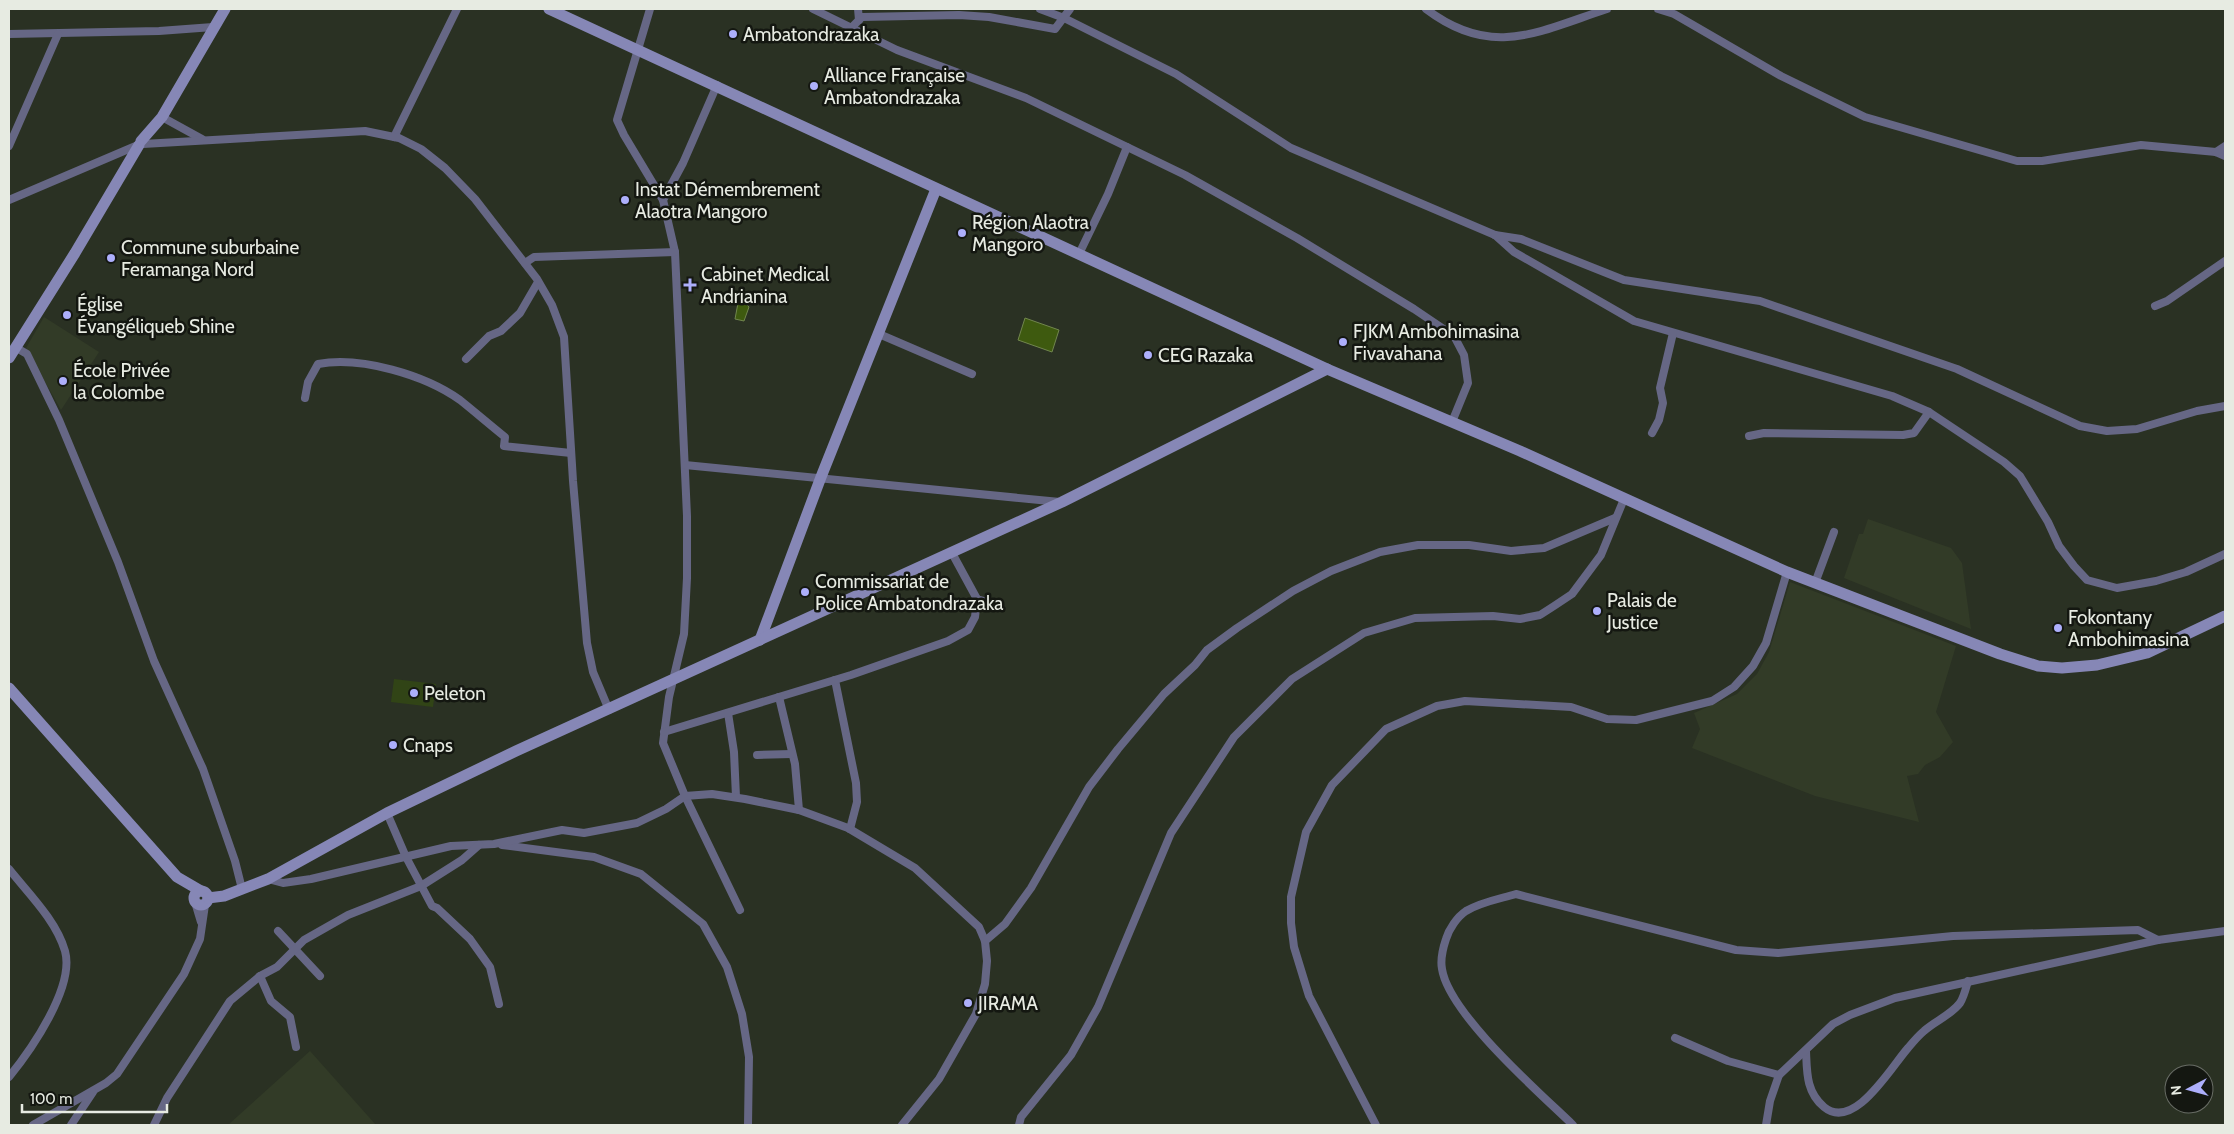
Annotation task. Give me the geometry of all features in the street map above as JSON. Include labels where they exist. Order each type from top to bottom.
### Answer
[{"type":"street","points":[[9,358],[141,143],[162,117],[225,9]]},
{"type":"street","points":[[394,137],[457,9]]},
{"type":"street","points":[[549,9],[717,85],[936,189],[1327,369],[1452,422],[1787,572],[2014,660],[2038,666],[2062,668],[2105,663],[2147,653],[2225,616]]},
{"type":"street","points":[[650,9],[617,120],[663,200],[675,252],[687,534],[685,616],[684,634],[669,697],[663,743],[685,796],[740,910]]},
{"type":"street","points":[[813,9],[897,50],[1026,98],[1185,175],[1297,238],[1454,336],[1464,355],[1468,383],[1452,422]]},
{"type":"street","points":[[858,9],[859,20]]},
{"type":"street","points":[[1040,9],[1064,18],[1176,74],[1291,148],[1495,235],[1521,239],[1624,280],[1760,301],[1957,369],[2080,426],[2107,431],[2137,429],[2197,410],[2225,406]]},
{"type":"street","points":[[852,27],[862,18],[917,18],[959,15],[989,17],[1055,29],[1070,9]]},
{"type":"street","points":[[1426,9],[1446,24],[1469,32],[1500,38],[1535,34],[1606,9]]},
{"type":"street","points":[[1658,9],[1674,14],[1781,76],[1865,117],[2017,161],[2042,161],[2141,145],[2216,152],[2225,156]]},
{"type":"street","points":[[9,34],[159,31],[213,27]]},
{"type":"street","points":[[9,146],[58,34]]},
{"type":"street","points":[[663,200],[683,163],[717,85]]},
{"type":"street","points":[[162,117],[202,139]]},
{"type":"street","points":[[9,200],[141,143],[365,131],[394,137],[422,149],[445,168],[475,199],[525,263],[552,305],[564,337],[571,453],[587,643],[594,672],[609,710]]},
{"type":"street","points":[[2216,152],[2225,146]]},
{"type":"street","points":[[1079,254],[1108,194],[1127,147]]},
{"type":"street","points":[[760,640],[936,189]]},
{"type":"street","points":[[1495,235],[1514,252],[1590,298],[1634,321],[1892,396],[1929,412],[2004,462],[2020,476],[2048,522],[2059,546],[2074,566],[2088,580],[2118,588],[2146,583],[2186,572],[2225,554]]},
{"type":"street","points":[[525,263],[534,257],[675,252]]},
{"type":"street","points":[[2155,306],[2167,301],[2225,261]]},
{"type":"street","points":[[466,359],[489,336],[501,330],[520,313],[538,282]]},
{"type":"street","points":[[1652,432],[1659,420],[1662,403],[1660,388],[1673,333]]},
{"type":"street","points":[[879,334],[972,374]]},
{"type":"street","points":[[15,347],[27,354],[59,420],[118,562],[154,661],[203,769],[235,861],[242,889]]},
{"type":"street","points":[[306,398],[312,373],[318,364],[349,361],[367,363],[430,384],[459,400],[505,437],[504,446],[571,453]]},
{"type":"street","points":[[201,898],[224,896],[268,879],[387,813],[1062,502],[1327,369]]},
{"type":"street","points":[[1749,436],[1764,433],[1914,434],[1929,412]]},
{"type":"street","points":[[685,465],[1062,502]]},
{"type":"street","points":[[1018,1125],[1021,1117],[1071,1055],[1098,1007],[1171,833],[1240,731],[1292,679],[1364,632],[1414,618],[1493,616],[1520,619],[1540,615],[1572,594],[1601,555],[1624,499]]},
{"type":"street","points":[[985,941],[1006,924],[1031,888],[1089,787],[1118,749],[1164,694],[1195,665],[1207,650],[1236,628],[1294,591],[1331,571],[1380,552],[1418,545],[1469,545],[1511,551],[1544,548],[1615,518]]},
{"type":"street","points":[[1815,582],[1834,532]]},
{"type":"street","points":[[664,732],[836,680],[948,641],[968,630],[975,617],[977,599],[952,553]]},
{"type":"street","points":[[1376,1125],[1309,996],[1294,948],[1291,923],[1291,897],[1306,832],[1332,785],[1386,729],[1413,716],[1445,705],[1465,701],[1571,707],[1606,718],[1636,720],[1712,701],[1734,687],[1758,658],[1766,643],[1787,572]]},
{"type":"street","points":[[977,599],[994,604]]},
{"type":"street","points":[[836,680],[856,784],[857,802],[850,829]]},
{"type":"street","points":[[9,688],[177,877],[189,885],[201,898],[202,926],[195,953],[184,974],[117,1074],[94,1090],[33,1125]]},
{"type":"street","points":[[779,697],[795,764],[799,810]]},
{"type":"street","points":[[728,713],[734,752],[736,798]]},
{"type":"street","points":[[757,755],[792,754]]},
{"type":"street","points":[[268,879],[283,883],[311,879],[451,846],[494,844],[562,830],[584,833],[637,823],[666,809],[685,796],[712,794],[799,810],[850,829],[915,868],[979,927],[985,941],[987,961],[985,984],[976,1014],[939,1079],[902,1125]]},
{"type":"street","points":[[387,813],[406,857],[432,906],[437,908],[470,939],[490,967],[499,1004]]},
{"type":"street","points":[[494,844],[594,857],[641,874],[703,924],[727,967],[742,1014],[749,1057],[748,1125]]},
{"type":"street","points":[[154,1125],[167,1098],[230,1001],[260,976],[277,966],[304,940],[348,915],[421,886],[462,860],[478,845]]},
{"type":"street","points":[[9,869],[42,912],[65,952],[64,975],[59,997],[42,1031],[9,1077]]},
{"type":"street","points":[[1574,1125],[1513,1068],[1450,991],[1442,969],[1442,950],[1449,930],[1464,912],[1516,894],[1736,950],[1778,953],[1953,936],[2084,931],[2138,930],[2158,940]]},
{"type":"street","points":[[278,931],[320,976]]},
{"type":"street","points":[[1766,1125],[1770,1101],[1779,1075],[1833,1024],[1850,1015],[1895,998],[1968,981],[2158,940],[2225,931]]},
{"type":"street","points":[[260,976],[271,1001],[290,1017],[296,1047]]},
{"type":"street","points":[[1806,1051],[1807,1078],[1814,1098],[1830,1112],[1840,1114],[1853,1109],[1872,1093],[1895,1062],[1924,1030],[1954,1010],[1961,1001],[1968,981]]},
{"type":"street","points":[[1675,1038],[1728,1061],[1779,1075]]},
{"type":"street","points":[[71,1125],[94,1090]]},
{"type":"shaded area","points":[[743,300],[749,307],[744,321],[735,319],[738,303]]},
{"type":"shaded area","name":"École Privée la Colombe","points":[[44,317],[99,352],[61,410],[26,348]]},
{"type":"shaded area","points":[[1025,318],[1059,330],[1052,352],[1018,340]]},
{"type":"shaded area","points":[[1868,519],[1951,548],[1962,563],[1971,629],[1844,578],[1859,534],[1863,534]]},
{"type":"shaded area","points":[[1790,582],[1956,646],[1936,712],[1953,742],[1940,757],[1925,765],[1918,774],[1907,776],[1919,822],[1815,796],[1692,748],[1700,729],[1694,713],[1737,694],[1757,674],[1769,652]]},
{"type":"shaded area","name":"Peleton","points":[[394,679],[436,684],[433,707],[391,702]]},
{"type":"shaded area","points":[[310,1051],[376,1125],[228,1125]]},
{"type":"place","name":"Ambatondrazaka","points":[[733,34]]},
{"type":"place","name":"Alliance Française Ambatondrazaka","points":[[814,86]]},
{"type":"place","name":"Instat Démembrement Alaotra Mangoro","points":[[625,200]]},
{"type":"place","name":"Région Alaotra Mangoro","points":[[962,233]]},
{"type":"place","name":"Commune suburbaine Feramanga Nord","points":[[111,258]]},
{"type":"place","name":"Cabinet Medical Andrianina","points":[[690,285]]},
{"type":"place","name":"Église Évangéliqueb Shine","points":[[67,315]]},
{"type":"place","name":"FJKM Ambohimasina Fivavahana","points":[[1343,342]]},
{"type":"place","name":"CEG Razaka","points":[[1148,355]]},
{"type":"place","name":"École Privée la Colombe","points":[[63,381]]},
{"type":"place","name":"Commissariat de Police Ambatondrazaka","points":[[805,592]]},
{"type":"place","name":"Palais de Justice","points":[[1597,611]]},
{"type":"place","name":"Fokontany Ambohimasina","points":[[2058,628]]},
{"type":"place","name":"Peleton","points":[[414,693]]},
{"type":"place","name":"Cnaps","points":[[393,745]]},
{"type":"place","name":"JIRAMA","points":[[968,1003]]}]
